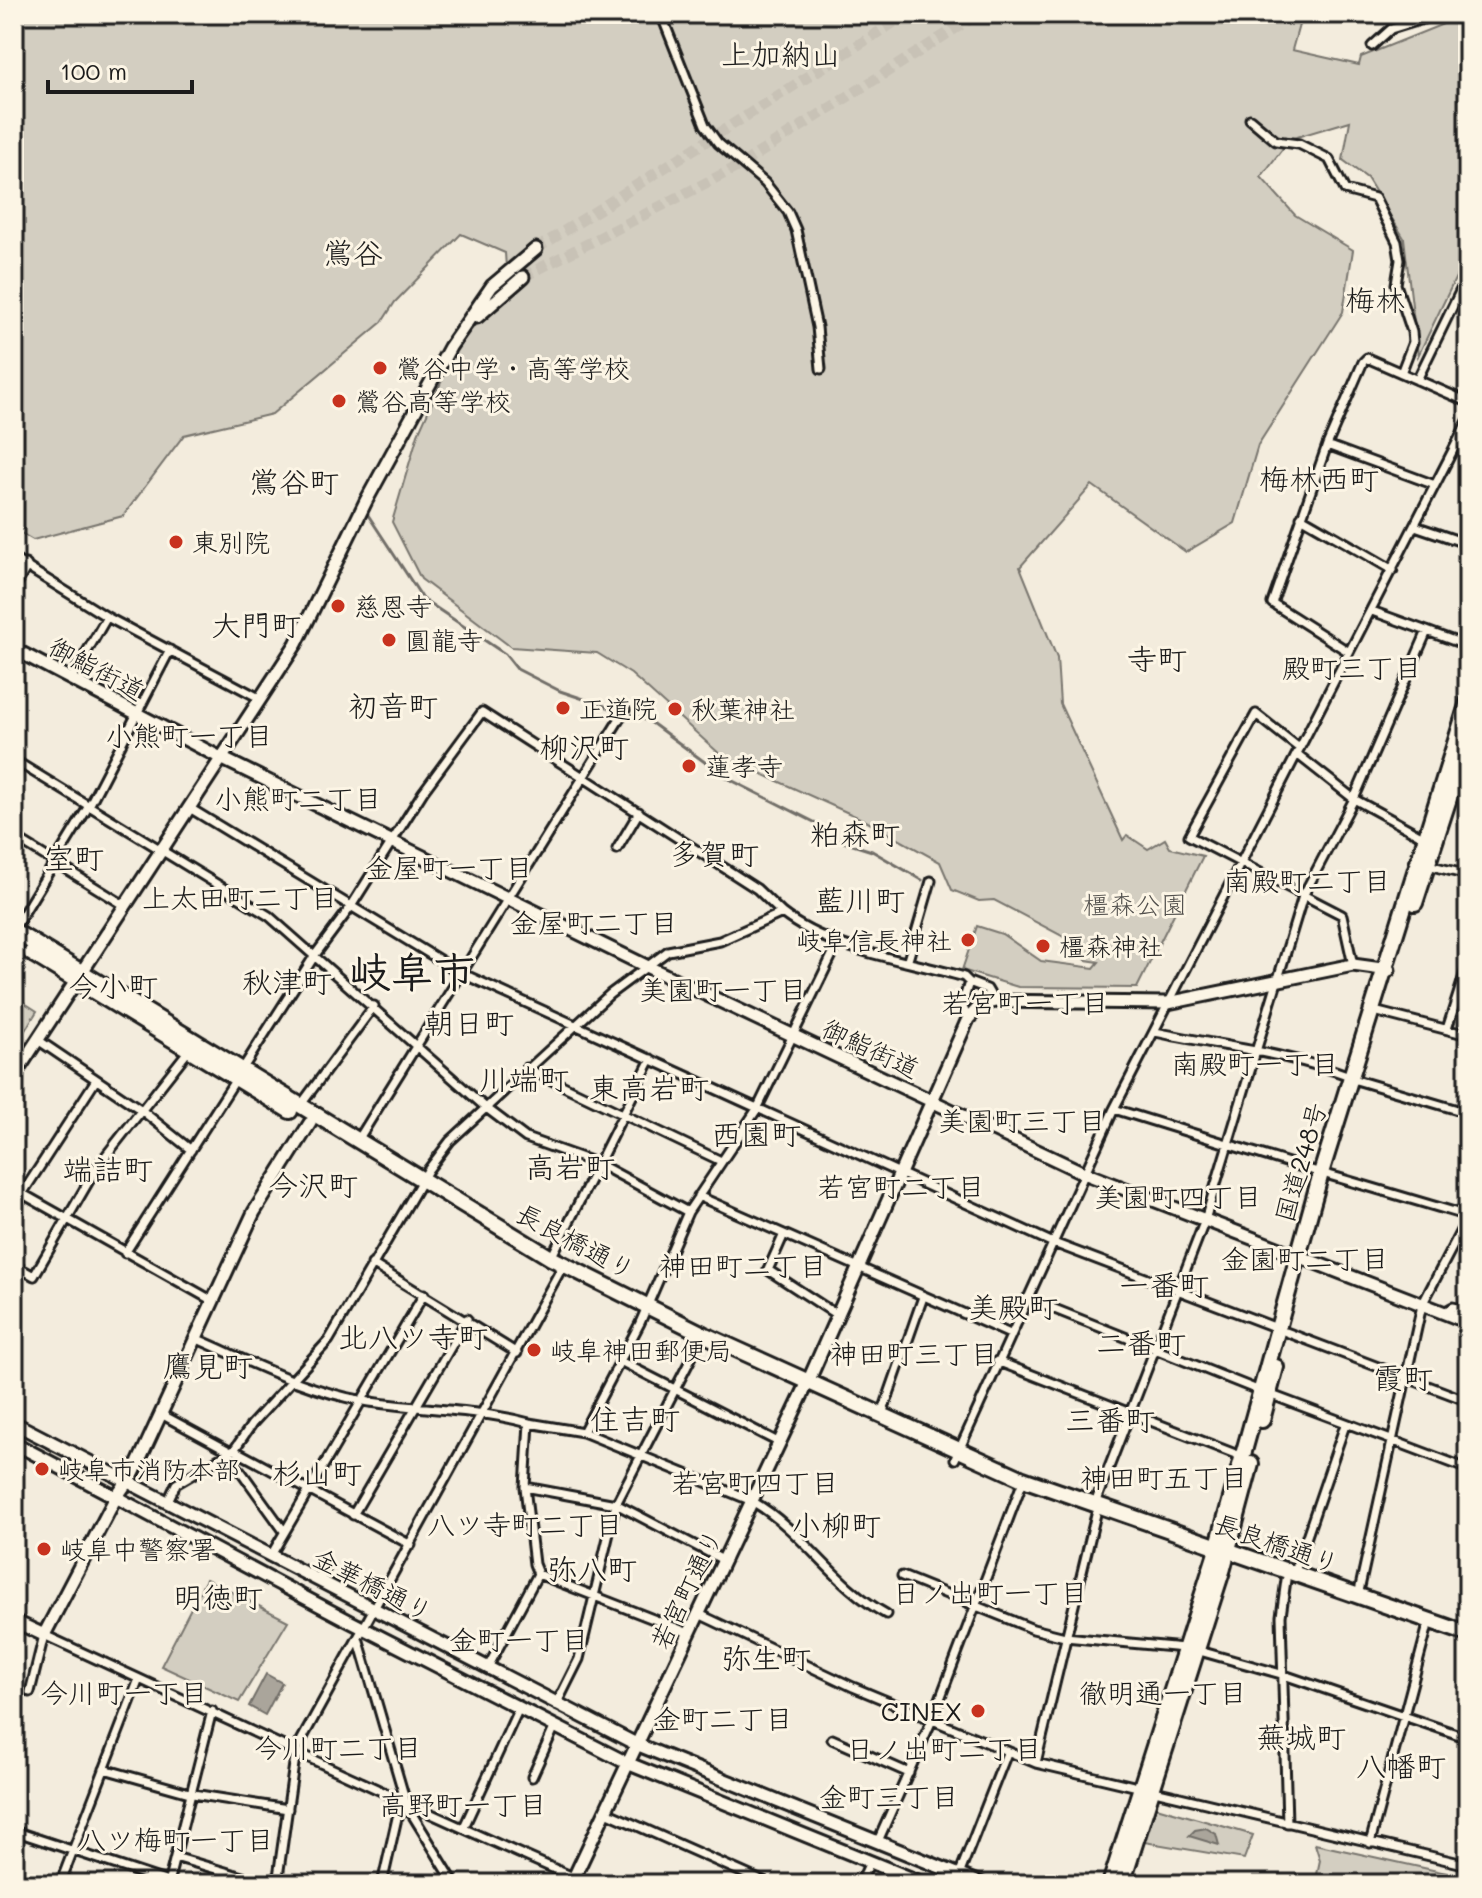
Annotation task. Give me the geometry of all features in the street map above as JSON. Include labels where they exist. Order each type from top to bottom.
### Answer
[{"type":"highway","name":"国道248号","points":[[1221,1553],[1325,1174],[1468,702]]},
{"type":"highway","name":"国道248号","points":[[1353,1078],[1378,1012],[1387,969],[1462,786],[1468,740]]},
{"type":"highway","name":"長良橋通り","points":[[14,930],[189,1050],[300,1106],[560,1271],[1021,1486],[1290,1577],[1468,1643]]},
{"type":"highway","name":"長良橋通り","points":[[14,942],[78,976],[238,1074],[310,1123],[700,1341],[882,1416],[957,1455],[1095,1510]]},
{"type":"highway","name":"国道248号","points":[[1221,1553],[1243,1457],[1264,1392]]},
{"type":"highway","points":[[1110,1884],[1145,1790],[1221,1553]]},
{"type":"highway","name":"長良橋通り","points":[[1290,1577],[1358,1596],[1468,1634]]},
{"type":"highway","points":[[1122,1884],[1145,1790]]},
{"type":"street","points":[[661,14],[705,125],[718,143],[765,183],[788,212],[796,230],[817,327],[821,369]]},
{"type":"street","points":[[1372,46],[1391,29],[1439,14]]},
{"type":"street","points":[[1250,119],[1276,141],[1299,144],[1329,159],[1338,183],[1345,190],[1375,198],[1397,242],[1400,260],[1396,284],[1412,332],[1413,342],[1401,373]]},
{"type":"street","points":[[14,1076],[219,757],[296,644],[366,501],[450,347],[492,286],[536,249]]},
{"type":"street","points":[[1417,380],[1468,275]]},
{"type":"street","points":[[450,347],[491,301],[523,277]]},
{"type":"street","points":[[1349,652],[1272,603],[1327,445],[1363,362],[1367,358],[1468,402]]},
{"type":"street","points":[[957,1455],[997,1361],[1114,1109],[1468,421]]},
{"type":"street","points":[[1327,445],[1435,485]]},
{"type":"street","points":[[1301,517],[1393,570]]},
{"type":"street","points":[[1415,526],[1468,544]]},
{"type":"street","points":[[14,559],[107,617],[261,699]]},
{"type":"street","points":[[14,585],[25,566]]},
{"type":"street","points":[[1372,611],[1468,646]]},
{"type":"street","points":[[71,679],[107,617]]},
{"type":"street","points":[[1036,1763],[1095,1510],[1205,1220],[1274,981],[1303,896],[1354,799],[1427,631]]},
{"type":"street","name":"御鮨街道","points":[[14,649],[219,757],[392,842],[1084,1173],[1443,1313],[1453,1307],[1468,1310]]},
{"type":"street","points":[[14,930],[90,804],[139,716],[170,650]]},
{"type":"street","points":[[357,1142],[506,897],[625,710]]},
{"type":"street","points":[[125,1253],[315,955],[350,908],[423,792],[482,712],[757,889],[805,931],[964,977],[987,989],[994,1001]]},
{"type":"street","points":[[1353,965],[1342,915],[1189,836],[1256,714],[1354,799],[1426,838]]},
{"type":"street","points":[[14,760],[161,847],[269,916],[485,1107],[526,1138],[599,1164],[688,1212]]},
{"type":"street","points":[[188,807],[461,973],[575,1026],[1051,1242],[1468,1401]]},
{"type":"street","points":[[617,849],[639,812]]},
{"type":"street","points":[[14,837],[124,905]]},
{"type":"street","points":[[1428,865],[1468,875]]},
{"type":"street","points":[[908,960],[931,881]]},
{"type":"street","points":[[168,1501],[176,1484],[230,1453],[329,1340],[372,1264],[450,1141],[485,1107],[610,994],[668,951],[720,941],[782,913]]},
{"type":"street","points":[[583,1432],[620,1361],[688,1212],[757,1109],[838,943]]},
{"type":"street","points":[[1447,1029],[1468,963]]},
{"type":"street","points":[[969,982],[962,1005],[968,1019],[980,1006],[994,1001],[1168,1003],[1353,965],[1387,969]]},
{"type":"street","points":[[300,1106],[374,1006]]},
{"type":"street","points":[[1378,1012],[1468,1035]]},
{"type":"street","name":"若宮町通り","points":[[572,1881],[780,1443],[934,1102],[968,1019]]},
{"type":"street","points":[[1155,1032],[1253,1053],[1301,1059],[1468,1113]]},
{"type":"street","points":[[38,1040],[140,1109],[191,1150]]},
{"type":"street","points":[[14,1265],[34,1276],[64,1219],[140,1109],[189,1050]]},
{"type":"street","points":[[551,1258],[651,1059]]},
{"type":"street","points":[[526,1068],[721,1161]]},
{"type":"street","points":[[96,1080],[18,1192],[213,1301]]},
{"type":"street","points":[[1114,1109],[1468,1216],[1422,1305],[1358,1596]]},
{"type":"street","points":[[30,1692],[44,1635],[115,1499],[129,1481],[254,1212],[310,1123]]},
{"type":"street","points":[[698,1196],[1010,1334]]},
{"type":"street","points":[[784,1234],[768,1270],[837,1315]]},
{"type":"street","points":[[372,1264],[467,1319],[517,1353]]},
{"type":"street","points":[[277,1884],[296,1750],[560,1271]]},
{"type":"street","points":[[270,1557],[424,1294]]},
{"type":"street","points":[[882,1416],[923,1297]]},
{"type":"street","points":[[1027,1298],[1345,1425],[1468,1469]]},
{"type":"street","points":[[1443,1313],[1468,1322]]},
{"type":"street","points":[[353,1515],[467,1319]]},
{"type":"street","points":[[195,1338],[292,1379],[361,1400],[485,1411],[529,1423],[583,1432],[641,1455],[772,1512],[857,1596],[886,1614]]},
{"type":"street","points":[[556,1705],[579,1659],[616,1504],[700,1341]]},
{"type":"street","points":[[620,1361],[780,1443]]},
{"type":"street","points":[[997,1361],[1243,1457]]},
{"type":"street","points":[[161,1414],[230,1453],[411,1545]]},
{"type":"street","name":"金華橋通り","points":[[14,1423],[636,1744],[982,1884]]},
{"type":"street","points":[[529,1423],[525,1487],[534,1564],[538,1574],[689,1633]]},
{"type":"street","points":[[1287,1823],[1281,1616],[1290,1577],[1345,1425]]},
{"type":"street","name":"金華橋通り","points":[[14,1443],[362,1635],[519,1708],[627,1763],[925,1884]]},
{"type":"street","points":[[230,1453],[284,1531]]},
{"type":"street","points":[[878,1841],[932,1720],[1021,1486]]},
{"type":"street","points":[[525,1487],[616,1504],[725,1561]]},
{"type":"street","points":[[319,1580],[326,1568]]},
{"type":"street","points":[[487,1669],[538,1574]]},
{"type":"street","points":[[902,1576],[975,1608],[1065,1637],[1190,1649],[1281,1674],[1468,1738]]},
{"type":"street","points":[[699,1614],[853,1687],[1036,1763],[1468,1865]]},
{"type":"street","points":[[14,1621],[296,1750],[407,1806],[464,1827],[572,1881],[589,1884]]},
{"type":"street","points":[[1370,1843],[1427,1629]]},
{"type":"street","points":[[362,1635],[407,1806],[455,1884]]},
{"type":"street","points":[[60,1884],[139,1679]]},
{"type":"street","points":[[464,1827],[519,1708]]},
{"type":"street","points":[[14,1831],[168,1883],[212,1711]]},
{"type":"street","points":[[532,1777],[555,1726]]},
{"type":"street","points":[[832,1739],[909,1773]]},
{"type":"street","points":[[959,1875],[1007,1753]]},
{"type":"street","points":[[104,1769],[193,1794],[288,1809]]},
{"type":"street","points":[[382,1884],[397,1818],[407,1806]]},
{"type":"street","points":[[604,1811],[766,1883]]},
{"type":"street","points":[[175,1857],[266,1884]]},
{"type":"street","points":[[860,1884],[870,1862]]},
{"type":"green space","name":"橿森公園","points":[[14,14],[1302,14],[1292,50],[1359,65],[1361,57],[1468,14],[1468,252],[1418,356],[1404,238],[1367,178],[1343,160],[1350,121],[1290,139],[1261,177],[1295,215],[1353,250],[1343,312],[1258,445],[1235,523],[1186,552],[1092,485],[1020,567],[1057,658],[1060,704],[1123,840],[1127,835],[1148,849],[1165,839],[1170,848],[1203,856],[1137,988],[1018,987],[962,970],[977,926],[1002,934],[1041,961],[1094,968],[1099,962],[1086,960],[1068,939],[994,900],[979,901],[952,890],[940,862],[864,820],[722,756],[631,674],[597,653],[511,647],[421,579],[392,522],[418,434],[455,351],[507,284],[505,253],[461,234],[395,302],[382,322],[272,414],[184,435],[123,516],[33,540],[14,529]]},
{"type":"green space","points":[[14,996],[37,1011],[14,1048]]},
{"type":"green space","points":[[206,1579],[288,1621],[239,1702],[161,1666]]},
{"type":"green space","points":[[1153,1806],[1253,1835],[1244,1859],[1144,1842]]},
{"type":"green space","points":[[1315,1844],[1451,1874],[1448,1884],[1315,1884],[1320,1860]]},
{"type":"shaded area","points":[[266,1674],[282,1683],[265,1715],[249,1706]]},
{"type":"shaded area","points":[[1206,1828],[1216,1834],[1219,1845],[1189,1836],[1195,1830]]},
{"type":"waterway","points":[[368,515],[423,599],[505,654],[517,669],[560,691],[649,721],[725,777],[816,823],[837,840],[872,851],[922,880]]},
{"type":"tunnel","points":[[536,249],[907,14]]},
{"type":"tunnel","points":[[523,277],[737,167],[978,14]]},
{"type":"place","name":"鶯谷中学・高等学校","points":[[380,368]]},
{"type":"place","name":"鶯谷高等学校","points":[[339,401]]},
{"type":"place","name":"東別院","points":[[176,542]]},
{"type":"place","name":"慈恩寺","points":[[338,606]]},
{"type":"place","name":"圓龍寺","points":[[389,640]]},
{"type":"place","name":"正道院","points":[[563,708]]},
{"type":"place","name":"秋葉神社","points":[[675,709]]},
{"type":"place","name":"蓮孝寺","points":[[689,766]]},
{"type":"place","name":"岐阜信長神社","points":[[968,940]]},
{"type":"place","name":"橿森神社","points":[[1043,946]]},
{"type":"place","name":"岐阜神田郵便局","points":[[534,1350]]},
{"type":"place","name":"岐阜市消防本部","points":[[42,1469]]},
{"type":"place","name":"岐阜中警察署","points":[[44,1549]]},
{"type":"place","name":"CINEX","points":[[978,1711]]},
{"type":"district","name":"上加納山","points":[[781,53]]},
{"type":"district","name":"鴬谷","points":[[353,252]]},
{"type":"district","name":"梅林","points":[[1375,299]]},
{"type":"district","name":"梅林西町","points":[[1319,478]]},
{"type":"district","name":"鴬谷町","points":[[294,481]]},
{"type":"district","name":"大門町","points":[[256,624]]},
{"type":"district","name":"寺町","points":[[1157,658]]},
{"type":"district","name":"殿町三丁目","points":[[1352,667]]},
{"type":"district","name":"初音町","points":[[393,705]]},
{"type":"district","name":"小熊町一丁目","points":[[189,735]]},
{"type":"district","name":"柳沢町","points":[[584,746]]},
{"type":"district","name":"小熊町二丁目","points":[[298,798]]},
{"type":"district","name":"粕森町","points":[[855,833]]},
{"type":"district","name":"多賀町","points":[[714,853]]},
{"type":"district","name":"室町","points":[[74,857]]},
{"type":"district","name":"金屋町一丁目","points":[[449,867]]},
{"type":"district","name":"南殿町二丁目","points":[[1307,880]]},
{"type":"district","name":"上太田町二丁目","points":[[240,897]]},
{"type":"district","name":"藍川町","points":[[860,899]]},
{"type":"district","name":"金屋町二丁目","points":[[594,922]]},
{"type":"district","name":"岐阜市","points":[[412,970]]},
{"type":"district","name":"秋津町","points":[[287,981]]},
{"type":"district","name":"今小町","points":[[113,985]]},
{"type":"district","name":"美園町一丁目","points":[[723,989]]},
{"type":"district","name":"若宮町一丁目","points":[[1025,1002]]},
{"type":"district","name":"朝日町","points":[[469,1022]]},
{"type":"district","name":"南殿町一丁目","points":[[1255,1063]]},
{"type":"district","name":"川端町","points":[[524,1078]]},
{"type":"district","name":"東高岩町","points":[[649,1087]]},
{"type":"district","name":"美園町三丁目","points":[[1022,1120]]},
{"type":"district","name":"西園町","points":[[756,1133]]},
{"type":"district","name":"高岩町","points":[[570,1166]]},
{"type":"district","name":"端詰町","points":[[108,1168]]},
{"type":"district","name":"今沢町","points":[[313,1184]]},
{"type":"district","name":"若宮町二丁目","points":[[901,1186]]},
{"type":"district","name":"美園町四丁目","points":[[1178,1196]]},
{"type":"district","name":"金園町二丁目","points":[[1305,1258]]},
{"type":"district","name":"神田町二丁目","points":[[743,1265]]},
{"type":"district","name":"一番町","points":[[1164,1284]]},
{"type":"district","name":"美殿町","points":[[1013,1306]]},
{"type":"district","name":"北八ツ寺町","points":[[413,1336]]},
{"type":"district","name":"二番町","points":[[1141,1342]]},
{"type":"district","name":"神田町三丁目","points":[[914,1353]]},
{"type":"district","name":"鷹見町","points":[[208,1365]]},
{"type":"district","name":"霞町","points":[[1403,1377]]},
{"type":"district","name":"住吉町","points":[[635,1418]]},
{"type":"district","name":"三番町","points":[[1110,1419]]},
{"type":"district","name":"杉山町","points":[[317,1472]]},
{"type":"district","name":"神田町五丁目","points":[[1164,1477]]},
{"type":"district","name":"若宮町四丁目","points":[[755,1482]]},
{"type":"district","name":"八ツ寺町二丁目","points":[[525,1524]]},
{"type":"district","name":"小柳町","points":[[836,1524]]},
{"type":"district","name":"弥八町","points":[[592,1568]]},
{"type":"district","name":"日ノ出町一丁目","points":[[990,1592]]},
{"type":"district","name":"明徳町","points":[[218,1596]]},
{"type":"district","name":"金町一丁目","points":[[519,1639]]},
{"type":"district","name":"弥生町","points":[[766,1657]]},
{"type":"district","name":"今川町一丁目","points":[[124,1692]]},
{"type":"district","name":"徹明通一丁目","points":[[1163,1692]]},
{"type":"district","name":"金町二丁目","points":[[723,1718]]},
{"type":"district","name":"蕪城町","points":[[1301,1736]]},
{"type":"district","name":"今川町二丁目","points":[[338,1747]]},
{"type":"district","name":"日ノ出町二丁目","points":[[944,1748]]},
{"type":"district","name":"八幡町","points":[[1401,1765]]},
{"type":"district","name":"金町三丁目","points":[[889,1796]]},
{"type":"district","name":"高野町一丁目","points":[[463,1804]]},
{"type":"district","name":"八ツ梅町一丁目","points":[[176,1839]]}]
